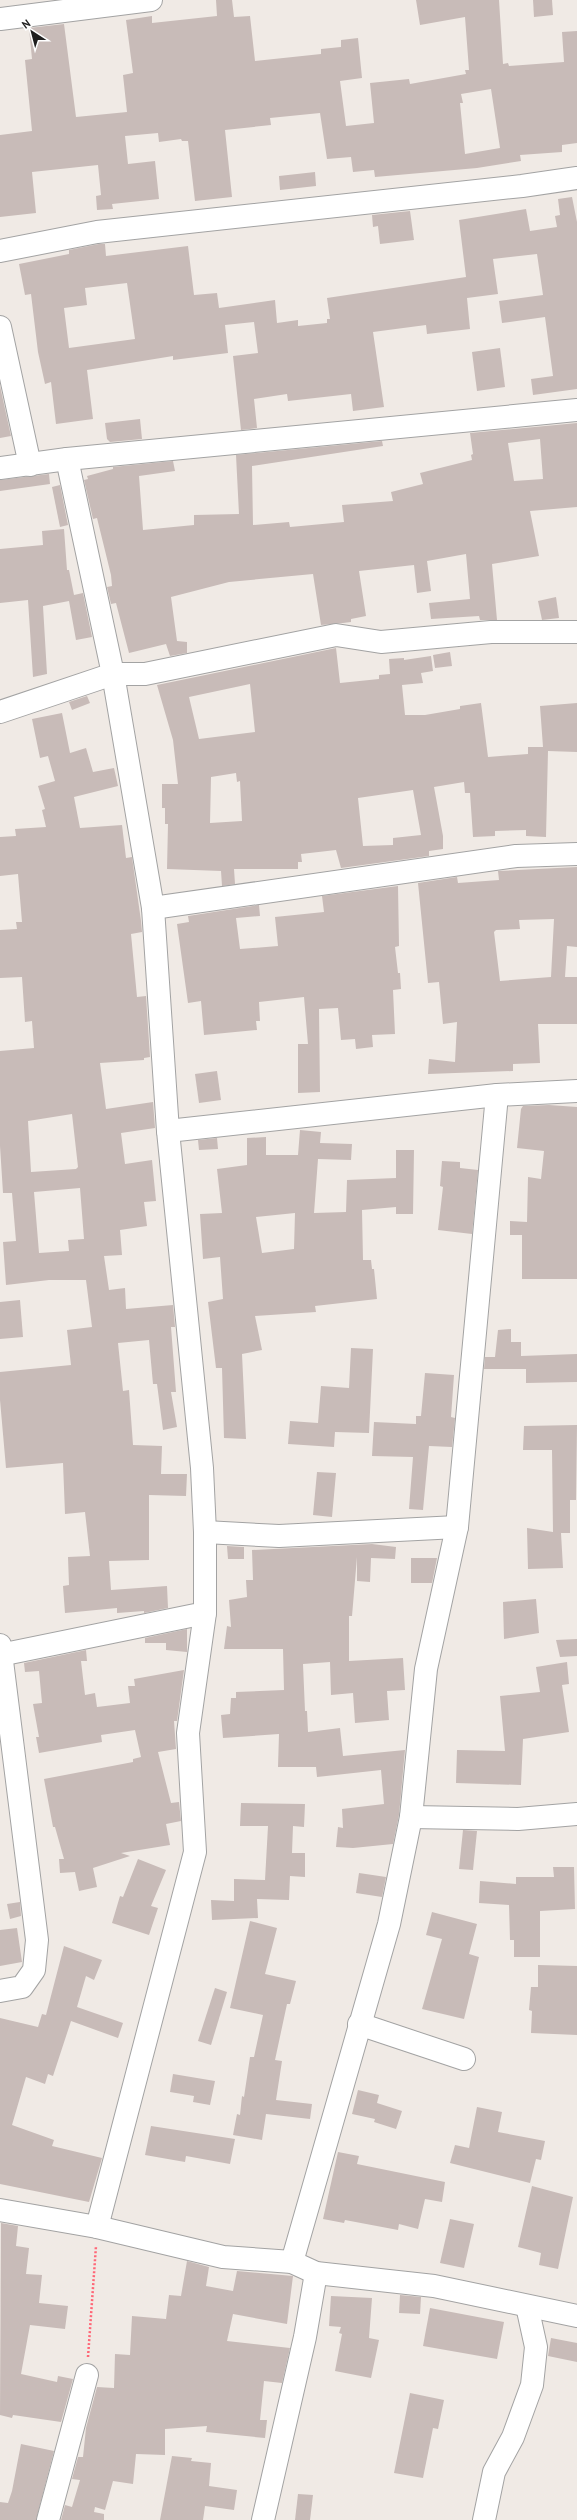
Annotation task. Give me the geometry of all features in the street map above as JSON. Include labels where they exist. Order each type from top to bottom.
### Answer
[{"type":"street","points":[[0,20],[152,0]]},
{"type":"street","points":[[0,251],[97,232],[522,186],[577,178]]},
{"type":"street","points":[[0,327],[30,465]]},
{"type":"street","points":[[0,468],[30,465],[67,458],[577,410]]},
{"type":"street","points":[[67,458],[112,674],[153,908],[168,1131],[200,1446],[205,1532],[205,1613],[188,1733],[196,1852],[97,2227]]},
{"type":"street","points":[[0,712],[112,674],[145,674],[336,635],[382,642],[491,632],[577,632]]},
{"type":"street","points":[[153,908],[516,856],[577,854]]},
{"type":"street","points":[[168,1131],[497,1095],[577,1091]]},
{"type":"street","points":[[292,2262],[359,2024],[389,1924],[411,1817],[426,1669],[457,1527],[497,1095]]},
{"type":"street","points":[[205,1532],[279,1536],[457,1527]]},
{"type":"street","points":[[0,1991],[22,1987],[34,1970],[37,1940],[0,1652],[205,1613]]},
{"type":"street","points":[[411,1817],[518,1819],[577,1814]]},
{"type":"street","points":[[359,2024],[464,2059]]},
{"type":"street","points":[[0,2210],[97,2227],[223,2257],[292,2262],[316,2273],[434,2286],[577,2316]]},
{"type":"street","points":[[263,2520],[305,2337],[316,2273]]},
{"type":"street","points":[[484,2520],[494,2472],[513,2437],[532,2385],[536,2347],[527,2306]]},
{"type":"street","points":[[48,2520],[86,2375]]},
{"type":"path","points":[[86,2375],[97,2227]]},
{"type":"building","points":[[216,0],[232,0],[234,17],[250,16],[255,61],[321,54],[321,49],[341,47],[341,40],[358,38],[362,78],[340,81],[346,126],[374,123],[370,83],[409,79],[410,84],[466,74],[465,70],[469,70],[465,17],[420,25],[416,0],[499,0],[503,64],[508,63],[509,66],[564,62],[562,32],[577,31],[577,143],[562,145],[562,152],[520,155],[521,161],[477,168],[375,177],[374,170],[353,172],[351,157],[327,159],[320,113],[270,118],[271,125],[225,130],[232,197],[195,201],[188,141],[182,141],[181,139],[159,142],[158,133],[125,136],[128,164],[155,161],[159,199],[112,204],[113,209],[97,210],[96,196],[101,195],[98,165],[32,172],[36,213],[0,217],[0,135],[32,131],[25,60],[32,59],[29,28],[64,24],[76,117],[127,112],[123,75],[133,73],[126,20],[152,16],[152,23],[217,16]],"holes":[[[491,89],[500,148],[465,154],[460,103],[463,103],[461,94]]]},
{"type":"building","points":[[533,0],[552,0],[553,15],[534,17]]},
{"type":"building","points":[[315,172],[316,186],[280,190],[279,176]]},
{"type":"building","points":[[572,197],[577,222],[577,389],[533,395],[531,379],[553,376],[545,317],[502,323],[499,301],[543,295],[537,254],[493,259],[498,294],[467,298],[470,329],[427,334],[426,325],[373,332],[384,407],[353,411],[351,394],[288,401],[287,394],[254,399],[257,428],[241,430],[233,356],[258,353],[254,322],[225,325],[228,353],[173,360],[173,356],[87,370],[93,419],[56,424],[51,382],[45,384],[38,352],[31,294],[25,295],[19,264],[69,254],[69,250],[99,244],[105,244],[106,256],[188,246],[194,295],[217,293],[219,308],[275,300],[277,323],[298,320],[298,326],[327,323],[327,319],[330,319],[327,298],[466,277],[459,220],[526,209],[530,231],[557,227],[555,216],[560,215],[558,199]],"holes":[[[127,283],[135,339],[69,348],[64,308],[87,305],[85,288]]]},
{"type":"building","points":[[410,211],[414,240],[380,244],[378,226],[373,227],[372,215]]},
{"type":"building","points":[[500,348],[505,387],[477,391],[472,352]]},
{"type":"building","points":[[0,386],[11,436],[0,438]]},
{"type":"building","points":[[140,419],[142,439],[110,442],[107,439],[105,423]]},
{"type":"building","points":[[577,423],[577,507],[530,511],[539,556],[492,564],[497,620],[480,620],[479,616],[431,619],[429,603],[470,599],[466,554],[427,561],[431,591],[417,593],[414,565],[359,571],[366,616],[351,619],[351,622],[321,625],[313,574],[229,582],[171,597],[177,641],[187,642],[187,653],[170,656],[166,644],[129,653],[116,603],[111,604],[107,587],[112,586],[111,575],[97,518],[93,519],[84,480],[88,479],[87,476],[113,469],[113,467],[173,461],[175,471],[139,476],[143,530],[194,525],[194,515],[239,514],[236,455],[382,441],[383,446],[252,466],[253,525],[289,522],[290,527],[344,522],[342,505],[393,501],[391,492],[423,484],[420,473],[472,460],[471,455],[473,454],[470,433]],"holes":[[[540,439],[543,479],[514,481],[508,443]]]},
{"type":"building","points":[[49,474],[50,484],[0,491],[0,480]]},
{"type":"building","points":[[60,485],[68,525],[60,527],[52,487]]},
{"type":"building","points":[[64,529],[67,570],[69,570],[74,595],[83,593],[92,637],[76,640],[69,601],[43,606],[47,674],[33,677],[28,600],[0,603],[0,549],[43,545],[42,531]]},
{"type":"building","points":[[556,597],[559,618],[542,620],[538,601]]},
{"type":"building","points":[[336,648],[340,683],[379,679],[379,675],[390,674],[389,659],[404,658],[404,660],[431,656],[433,671],[421,673],[423,683],[402,685],[405,715],[425,715],[460,709],[460,706],[481,703],[488,757],[528,754],[528,747],[543,747],[540,706],[577,703],[577,752],[548,751],[546,837],[526,836],[526,830],[495,831],[495,836],[473,837],[470,793],[465,793],[464,782],[434,787],[443,836],[443,849],[429,851],[429,856],[341,868],[336,850],[301,854],[302,862],[298,862],[298,869],[234,869],[235,884],[222,886],[221,871],[167,869],[168,824],[165,824],[165,808],[162,808],[162,784],[178,784],[173,740],[157,685]],"holes":[[[250,684],[255,732],[199,739],[189,697]],[[236,773],[237,782],[240,781],[242,821],[210,823],[211,777]],[[413,790],[421,835],[393,838],[393,845],[363,846],[358,798]]]},
{"type":"building","points":[[450,652],[452,666],[435,668],[433,655]]},
{"type":"building","points":[[87,696],[90,703],[72,710],[69,702]]},
{"type":"building","points":[[62,713],[70,753],[86,748],[93,772],[114,768],[118,786],[74,797],[80,828],[122,825],[126,858],[132,857],[141,921],[142,932],[131,934],[137,997],[146,996],[150,1057],[144,1058],[144,1060],[100,1063],[106,1109],[153,1102],[155,1128],[121,1133],[125,1164],[152,1160],[156,1201],[144,1202],[147,1226],[120,1230],[122,1255],[104,1256],[109,1290],[125,1288],[126,1309],[173,1305],[175,1327],[171,1327],[176,1392],[171,1392],[177,1427],[163,1430],[157,1384],[153,1384],[149,1340],[118,1343],[123,1391],[129,1390],[133,1445],[162,1446],[161,1474],[187,1474],[186,1496],[149,1495],[149,1560],[109,1561],[111,1590],[167,1586],[168,1608],[144,1613],[144,1611],[117,1613],[117,1608],[65,1613],[63,1586],[69,1585],[68,1557],[90,1556],[85,1512],[65,1514],[63,1463],[6,1468],[0,1400],[0,1372],[71,1365],[67,1330],[92,1327],[86,1280],[49,1280],[6,1285],[3,1242],[16,1241],[12,1193],[3,1193],[0,1146],[0,1051],[34,1048],[32,1021],[25,1022],[22,977],[0,978],[0,930],[17,929],[16,922],[22,922],[18,874],[0,876],[0,837],[16,836],[15,829],[46,827],[42,810],[45,809],[38,786],[55,781],[48,756],[40,758],[32,719]],"holes":[[[72,1114],[78,1167],[76,1169],[31,1172],[28,1121]],[[80,1188],[84,1239],[68,1240],[69,1251],[39,1253],[34,1192]]]},
{"type":"building","points":[[577,867],[577,947],[567,946],[565,977],[577,977],[577,1024],[538,1024],[540,1063],[513,1064],[513,1071],[428,1074],[429,1059],[455,1062],[457,1022],[443,1024],[439,982],[428,983],[418,883],[457,877],[458,883],[499,880],[498,871]],"holes":[[[554,919],[551,977],[500,981],[494,932],[496,930],[520,929],[519,920]]]},
{"type":"building","points":[[398,886],[399,946],[395,947],[398,973],[400,973],[401,989],[393,990],[395,1034],[372,1035],[373,1047],[356,1049],[355,1039],[341,1040],[338,1008],[319,1009],[320,1092],[298,1093],[298,1044],[308,1044],[304,997],[259,1002],[260,1021],[256,1021],[257,1030],[204,1035],[201,1001],[188,1003],[177,924],[189,922],[188,916],[259,905],[260,916],[236,918],[240,949],[278,946],[275,917],[324,912],[322,896]]},
{"type":"building","points":[[217,1071],[221,1100],[199,1103],[195,1074]]},
{"type":"building","points":[[549,1105],[577,1107],[577,1279],[522,1279],[522,1235],[510,1235],[510,1221],[527,1222],[528,1177],[541,1179],[544,1151],[517,1148],[521,1109],[523,1106]]},
{"type":"building","points":[[300,1130],[321,1132],[320,1143],[352,1144],[351,1160],[318,1159],[314,1213],[346,1212],[347,1180],[396,1178],[396,1150],[414,1150],[413,1214],[396,1214],[396,1207],[362,1210],[363,1260],[371,1260],[372,1269],[374,1269],[377,1299],[315,1306],[316,1312],[255,1316],[262,1350],[242,1354],[246,1439],[224,1438],[222,1368],[216,1368],[208,1302],[223,1299],[220,1257],[203,1259],[200,1214],[222,1213],[217,1169],[247,1165],[247,1138],[266,1137],[266,1155],[298,1155]],"holes":[[[295,1213],[294,1249],[262,1253],[256,1217]]]},
{"type":"building","points":[[217,1138],[218,1149],[199,1150],[198,1140]]},
{"type":"building","points":[[442,1161],[460,1162],[460,1168],[478,1170],[472,1234],[438,1230],[443,1187],[440,1186]]},
{"type":"building","points":[[20,1300],[23,1337],[0,1339],[0,1302]]},
{"type":"building","points":[[511,1329],[511,1342],[521,1342],[521,1356],[577,1354],[577,1382],[526,1383],[526,1369],[484,1369],[485,1357],[495,1357],[498,1330]]},
{"type":"building","points":[[351,1348],[373,1349],[369,1433],[335,1432],[334,1447],[288,1444],[290,1421],[318,1423],[321,1386],[349,1388]]},
{"type":"building","points":[[425,1373],[454,1375],[451,1417],[455,1418],[452,1447],[429,1446],[423,1510],[409,1509],[413,1457],[372,1456],[374,1422],[416,1424],[416,1416],[421,1416]]},
{"type":"building","points":[[577,1425],[576,1500],[570,1500],[570,1533],[561,1533],[563,1568],[528,1569],[527,1528],[553,1532],[552,1450],[523,1450],[524,1426]]},
{"type":"building","points":[[317,1472],[336,1473],[332,1517],[313,1515]]},
{"type":"building","points":[[372,1544],[396,1547],[395,1559],[371,1558],[370,1582],[357,1581],[357,1557],[352,1616],[349,1616],[349,1661],[403,1658],[405,1690],[387,1691],[389,1720],[355,1723],[353,1693],[331,1695],[330,1662],[303,1664],[305,1711],[307,1711],[308,1732],[340,1728],[343,1756],[405,1750],[399,1815],[393,1844],[353,1848],[336,1847],[338,1827],[343,1828],[342,1809],[384,1804],[381,1770],[317,1777],[316,1767],[278,1767],[279,1734],[223,1738],[221,1715],[230,1714],[231,1698],[236,1698],[236,1692],[284,1690],[283,1649],[224,1649],[227,1626],[231,1627],[229,1600],[247,1597],[246,1580],[253,1580],[252,1550]]},
{"type":"building","points":[[227,1546],[244,1547],[244,1559],[228,1559]]},
{"type":"building","points":[[411,1558],[437,1558],[432,1583],[411,1583]]},
{"type":"building","points":[[536,1599],[539,1633],[504,1639],[503,1602]]},
{"type":"building","points":[[187,1629],[187,1652],[166,1650],[166,1643],[145,1643],[145,1638]]},
{"type":"building","points":[[577,1639],[577,1656],[560,1657],[556,1640]]},
{"type":"building","points":[[86,1650],[87,1661],[81,1661],[85,1695],[95,1693],[97,1707],[130,1703],[128,1686],[135,1686],[134,1679],[184,1670],[177,1721],[174,1721],[176,1749],[158,1752],[171,1803],[179,1802],[181,1821],[166,1824],[170,1845],[121,1853],[130,1856],[93,1868],[97,1887],[79,1891],[75,1872],[60,1873],[59,1859],[64,1859],[55,1827],[53,1827],[44,1779],[133,1762],[133,1759],[141,1757],[135,1730],[101,1735],[102,1742],[39,1753],[36,1737],[39,1737],[33,1704],[42,1703],[39,1671],[25,1672],[24,1663]]},
{"type":"building","points":[[567,1662],[569,1684],[562,1685],[569,1732],[523,1739],[521,1785],[456,1783],[457,1750],[505,1751],[500,1696],[540,1692],[536,1667]]},
{"type":"building","points":[[241,1803],[305,1804],[304,1827],[293,1826],[292,1853],[305,1853],[305,1877],[290,1876],[289,1900],[257,1899],[258,1918],[212,1920],[211,1900],[234,1901],[234,1879],[265,1880],[268,1826],[240,1826]]},
{"type":"building","points":[[463,1830],[477,1831],[473,1870],[459,1869]]},
{"type":"building","points":[[138,1859],[166,1870],[151,1906],[158,1908],[149,1935],[112,1923],[120,1896],[123,1897]]},
{"type":"building","points":[[553,1867],[574,1867],[575,1909],[540,1911],[540,1957],[514,1957],[514,1940],[510,1940],[509,1905],[479,1903],[480,1881],[516,1884],[516,1877],[554,1877]]},
{"type":"building","points":[[359,1873],[386,1877],[382,1897],[356,1893]]},
{"type":"building","points":[[20,1902],[21,1916],[10,1919],[7,1904]]},
{"type":"building","points":[[432,1912],[477,1924],[469,1954],[479,1957],[464,2019],[422,2009],[442,1939],[426,1935]]},
{"type":"building","points":[[250,1921],[277,1928],[265,1974],[296,1981],[290,2004],[287,2004],[275,2060],[282,2061],[276,2100],[312,2104],[310,2119],[266,2114],[262,2140],[233,2135],[237,2114],[240,2115],[242,2096],[244,2097],[250,2057],[254,2057],[263,2015],[230,2008]]},
{"type":"building","points":[[17,1928],[22,1962],[0,1966],[0,1930]]},
{"type":"building","points":[[64,1946],[102,1960],[94,1980],[86,1976],[77,2007],[123,2023],[118,2038],[71,2021],[53,2076],[48,2074],[45,2084],[26,2077],[12,2125],[54,2140],[52,2146],[102,2158],[89,2202],[0,2184],[0,2018],[38,2027],[42,2014],[46,2015]]},
{"type":"building","points":[[538,1965],[577,1966],[577,2035],[531,2033],[532,2011],[529,2010],[531,1987],[538,1987]]},
{"type":"building","points":[[215,1988],[227,1992],[211,2045],[198,2041]]},
{"type":"building","points":[[173,2074],[215,2081],[210,2105],[193,2102],[194,2096],[170,2092]]},
{"type":"building","points":[[358,2090],[379,2095],[377,2103],[402,2111],[396,2129],[374,2122],[375,2119],[352,2114]]},
{"type":"building","points":[[477,2107],[502,2112],[498,2132],[545,2141],[541,2160],[536,2159],[530,2183],[450,2163],[455,2145],[469,2148]]},
{"type":"building","points":[[151,2126],[235,2139],[230,2164],[186,2156],[185,2162],[145,2155]]},
{"type":"building","points":[[338,2152],[359,2156],[357,2164],[445,2182],[442,2202],[425,2199],[418,2229],[399,2224],[398,2230],[345,2220],[344,2223],[323,2219]]},
{"type":"building","points":[[532,2186],[573,2197],[558,2269],[539,2265],[541,2253],[518,2247]]},
{"type":"building","points":[[450,2219],[474,2224],[464,2268],[440,2263]]},
{"type":"building","points":[[1,2223],[18,2226],[16,2246],[29,2248],[26,2274],[42,2275],[39,2303],[68,2306],[65,2329],[30,2325],[21,2374],[57,2382],[58,2376],[73,2379],[61,2422],[13,2415],[12,2418],[0,2415]]},
{"type":"building","points":[[187,2261],[209,2267],[206,2286],[233,2291],[237,2271],[293,2276],[287,2324],[233,2314],[227,2341],[290,2348],[282,2383],[264,2381],[260,2420],[267,2420],[265,2438],[206,2432],[207,2426],[165,2429],[165,2455],[136,2454],[133,2484],[113,2481],[105,2510],[95,2507],[94,2512],[104,2514],[104,2520],[61,2520],[65,2505],[72,2507],[80,2480],[72,2479],[78,2457],[83,2457],[86,2428],[97,2387],[114,2388],[115,2354],[130,2355],[132,2316],[166,2319],[169,2295],[181,2296]]},
{"type":"building","points":[[400,2295],[421,2297],[420,2314],[399,2313]]},
{"type":"building","points":[[331,2296],[372,2298],[369,2338],[379,2340],[371,2378],[335,2371],[342,2334],[339,2333],[341,2327],[329,2326]]},
{"type":"building","points":[[430,2308],[504,2322],[497,2359],[423,2346]]},
{"type":"building","points":[[551,2338],[577,2343],[577,2362],[548,2356]]},
{"type":"building","points":[[410,2393],[444,2400],[438,2429],[433,2428],[423,2478],[394,2473]]},
{"type":"building","points":[[21,2444],[54,2451],[36,2520],[0,2520],[0,2502],[8,2503],[12,2491]]},
{"type":"building","points":[[172,2456],[192,2458],[191,2461],[211,2463],[209,2486],[237,2490],[234,2510],[205,2506],[203,2520],[160,2520]]},
{"type":"building","points":[[298,2494],[313,2495],[310,2520],[295,2520]]}]
